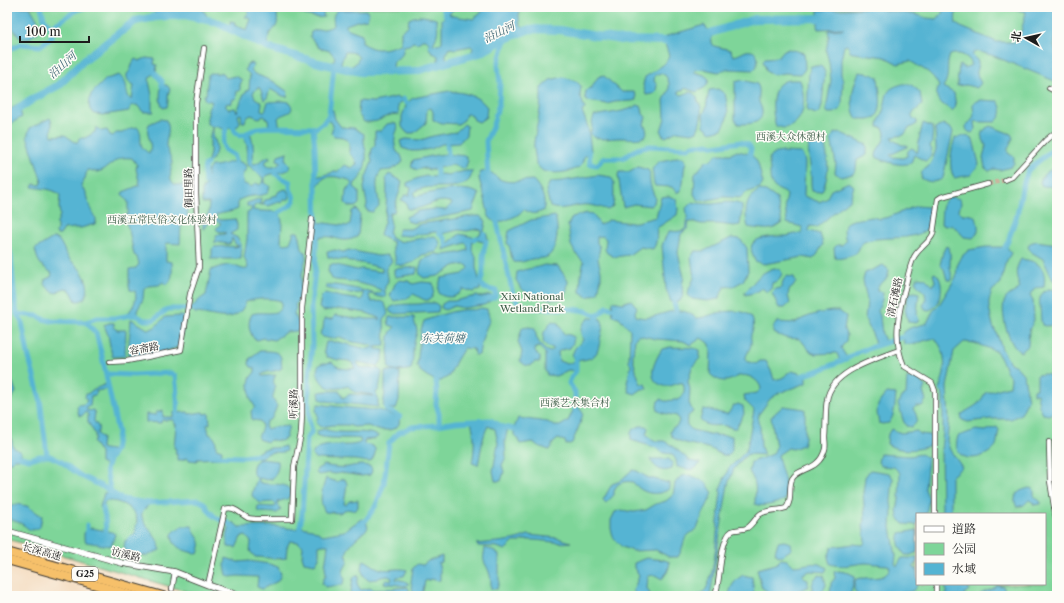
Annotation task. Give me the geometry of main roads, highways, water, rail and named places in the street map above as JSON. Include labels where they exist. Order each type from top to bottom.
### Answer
[{"type":"highway","name":"长深高速","points":[[7,552],[163,596]]},
{"type":"highway","name":"长深高速","points":[[7,560],[135,596]]},
{"type":"water","points":[[7,7],[30,7],[38,21],[39,31],[28,39],[20,38],[7,20]]},
{"type":"water","points":[[153,7],[201,7],[208,20],[185,15],[156,17]]},
{"type":"water","points":[[251,7],[285,7],[281,8],[277,13],[277,25],[269,34],[268,47],[231,30],[230,21],[235,22],[234,25],[247,30],[251,19],[245,17],[249,12],[247,11]]},
{"type":"water","points":[[298,7],[321,7],[324,17],[314,17],[302,14],[297,11]]},
{"type":"water","points":[[442,7],[456,7],[449,14],[473,19],[484,9],[482,7],[521,7],[519,15],[520,25],[527,31],[505,39],[480,53],[470,56],[473,48],[471,46],[455,49],[450,48],[446,54],[446,58],[452,61],[438,63],[438,56],[428,47],[429,43],[426,40],[422,40],[418,43],[413,42],[404,46],[402,55],[394,61],[393,66],[397,71],[379,72],[349,70],[359,58],[355,53],[351,52],[345,52],[341,62],[343,68],[330,66],[335,57],[330,51],[319,48],[310,37],[311,32],[334,25],[334,15],[338,10],[366,10],[369,14],[367,19],[346,25],[346,28],[362,34],[362,42],[371,48],[381,49],[401,44],[401,31],[408,26],[409,19],[419,16],[436,19],[438,32],[433,44],[438,45],[442,42],[442,19],[446,16]]},
{"type":"water","points":[[943,7],[960,7],[956,13],[956,24],[961,27],[997,42],[1015,42],[1020,36],[1026,12],[1014,9],[1013,7],[1053,7],[1058,24],[1054,44],[1057,52],[1057,82],[994,56],[977,51],[973,53],[973,56],[978,61],[977,72],[981,83],[977,88],[966,85],[957,86],[959,65],[965,68],[971,65],[971,62],[962,55],[950,55],[947,79],[943,87],[954,93],[956,107],[952,111],[942,104],[937,98],[939,86],[928,72],[910,61],[898,64],[885,57],[850,52],[847,45],[844,46],[841,60],[841,74],[843,81],[842,105],[840,110],[834,113],[828,113],[826,110],[831,80],[826,51],[829,35],[828,30],[844,28],[818,29],[818,10],[870,8],[937,19],[943,12]]},
{"type":"water","points":[[704,25],[711,33],[712,43],[714,46],[731,50],[734,56],[746,51],[756,53],[758,62],[756,68],[753,70],[727,69],[718,72],[704,69],[695,70],[694,72],[704,75],[709,79],[706,86],[696,92],[685,88],[684,90],[678,92],[681,95],[691,92],[697,97],[701,107],[698,129],[692,133],[677,131],[666,137],[662,135],[661,131],[665,118],[664,100],[669,90],[669,83],[666,76],[661,73],[655,75],[654,81],[657,85],[656,91],[653,94],[646,95],[643,85],[645,77],[666,62],[669,56],[664,41],[667,36]]},
{"type":"water","points":[[789,49],[804,53],[805,69],[801,74],[784,73],[774,75],[767,72],[763,61],[765,58],[778,57],[784,50]]},
{"type":"water","points":[[146,58],[155,59],[154,64],[157,65],[156,72],[150,77],[149,81],[152,95],[152,109],[154,112],[143,112],[137,105],[131,106],[129,111],[103,115],[95,114],[90,110],[89,104],[91,94],[106,79],[119,75],[125,82],[128,95],[130,99],[132,99],[134,85],[128,81],[127,74],[130,71],[135,59],[139,61]]},
{"type":"water","points":[[252,63],[254,65],[251,70],[253,73],[274,82],[288,92],[287,97],[270,89],[267,98],[264,100],[260,88],[257,88],[253,93],[255,98],[262,103],[261,110],[265,111],[268,102],[281,101],[289,102],[292,109],[278,118],[280,128],[269,127],[268,119],[264,116],[259,118],[251,115],[246,118],[245,122],[242,122],[241,114],[238,115],[240,122],[238,126],[227,129],[219,128],[217,126],[213,127],[213,139],[216,143],[216,150],[214,157],[207,164],[210,153],[210,136],[212,127],[207,124],[207,117],[208,109],[212,102],[206,101],[204,98],[204,95],[206,95],[208,75],[211,73],[222,72],[226,78],[235,76],[242,80],[240,91],[237,91],[236,99],[233,99],[231,104],[226,104],[228,109],[235,108],[237,112],[246,91],[249,89],[250,75],[245,70],[247,64]]},
{"type":"water","points":[[811,66],[821,66],[825,71],[822,105],[820,112],[816,114],[807,111],[809,72]]},
{"type":"water","points":[[859,72],[878,77],[880,108],[876,117],[869,119],[857,119],[854,114],[852,96]]},
{"type":"water","points":[[603,75],[622,92],[634,92],[636,100],[607,104],[587,101],[585,97],[586,91],[591,88],[598,77]]},
{"type":"water","points":[[563,77],[576,81],[581,86],[580,95],[585,109],[582,111],[588,127],[591,151],[584,157],[581,166],[578,168],[552,173],[543,171],[536,164],[534,142],[540,108],[541,88],[550,80]]},
{"type":"water","points":[[743,80],[757,84],[758,86],[762,116],[754,123],[738,124],[735,119],[735,82]]},
{"type":"water","points":[[787,80],[800,80],[804,99],[800,117],[796,122],[787,128],[776,126],[773,103],[777,86]]},
{"type":"water","points":[[903,84],[910,84],[920,92],[922,105],[912,114],[912,117],[917,121],[917,124],[908,129],[904,135],[892,137],[893,140],[902,145],[907,145],[907,147],[890,155],[892,157],[903,158],[907,156],[908,151],[911,148],[917,153],[923,123],[933,127],[932,142],[930,147],[932,149],[930,158],[925,161],[914,155],[911,163],[898,164],[876,157],[885,136],[883,128],[878,127],[878,123],[883,111],[887,93],[892,88]]},
{"type":"water","points":[[167,85],[170,89],[167,107],[163,108],[160,98],[161,86]]},
{"type":"water","points":[[718,89],[725,94],[727,116],[725,125],[722,129],[711,132],[704,126],[703,115],[706,108],[709,90]]},
{"type":"water","points":[[449,91],[465,94],[479,99],[487,107],[486,117],[479,122],[474,120],[472,115],[466,114],[464,120],[458,124],[442,123],[433,120],[433,112],[431,108],[427,109],[426,123],[414,133],[407,133],[402,127],[402,116],[407,103],[413,98]]},
{"type":"water","points":[[397,97],[403,99],[402,102],[398,104],[399,115],[390,115],[375,121],[364,122],[358,114],[359,101],[373,102]]},
{"type":"water","points":[[980,100],[998,101],[1001,107],[1001,115],[995,122],[976,121],[976,129],[970,133],[966,128],[966,125],[973,118],[973,103]]},
{"type":"water","points":[[18,104],[22,117],[7,126],[7,110],[10,110]]},
{"type":"water","points":[[638,105],[642,107],[643,114],[646,117],[644,124],[647,130],[644,137],[635,139],[602,139],[595,138],[590,134],[594,116],[623,111]]},
{"type":"water","points":[[330,110],[333,110],[335,119],[341,127],[354,128],[364,134],[366,161],[364,170],[354,187],[359,191],[359,204],[355,207],[348,206],[345,203],[346,190],[352,185],[349,180],[329,177],[323,179],[317,187],[316,177],[338,171],[344,165],[353,168],[357,164],[355,159],[349,153],[349,142],[343,137],[334,136],[331,133],[333,126],[332,123],[326,120]]},
{"type":"water","points":[[50,118],[52,123],[52,136],[65,135],[75,142],[78,142],[79,138],[85,138],[95,132],[96,127],[101,131],[107,130],[110,135],[113,136],[116,133],[122,133],[131,128],[137,127],[141,133],[142,147],[149,153],[149,124],[160,119],[166,120],[168,129],[166,144],[172,162],[172,181],[174,184],[188,185],[184,199],[186,199],[188,223],[186,225],[181,225],[180,244],[166,243],[166,261],[172,262],[172,275],[169,283],[166,285],[163,282],[159,285],[144,288],[143,299],[137,311],[138,316],[126,316],[136,298],[135,291],[130,290],[129,269],[136,268],[139,264],[137,257],[134,255],[129,230],[126,223],[128,202],[122,194],[123,192],[140,185],[136,169],[137,165],[132,158],[121,158],[99,172],[87,170],[85,179],[81,185],[86,193],[87,200],[96,222],[95,224],[81,228],[64,229],[60,235],[57,235],[57,223],[60,215],[60,195],[50,190],[32,187],[34,184],[41,185],[42,182],[27,136],[30,128]]},
{"type":"water","points":[[387,124],[397,124],[398,128],[395,136],[395,145],[397,152],[401,155],[403,161],[391,170],[381,171],[377,180],[379,206],[373,212],[367,211],[364,188],[366,177],[372,162],[371,155],[372,149],[375,146],[375,131],[381,131]]},
{"type":"water","points":[[464,124],[467,126],[466,135],[459,143],[442,144],[431,149],[417,151],[402,148],[400,141],[406,139],[421,140],[433,136],[456,132]]},
{"type":"water","points":[[943,124],[953,132],[943,178],[935,182],[929,182],[921,178],[922,171],[928,167],[932,161],[936,149],[935,129]]},
{"type":"water","points":[[990,126],[1011,134],[1013,138],[1008,149],[1008,153],[1014,157],[1014,163],[1011,167],[989,171],[985,168],[983,157],[986,146],[981,135],[986,128]]},
{"type":"water","points":[[250,132],[253,147],[252,163],[255,164],[269,156],[270,158],[266,161],[265,165],[275,167],[280,163],[280,161],[277,160],[278,155],[287,152],[286,160],[289,163],[290,169],[265,177],[265,183],[270,186],[268,193],[246,197],[238,201],[238,209],[216,215],[216,218],[221,220],[235,219],[237,230],[230,234],[238,238],[242,253],[241,259],[210,259],[212,249],[214,247],[239,246],[235,244],[232,238],[231,243],[229,244],[214,242],[217,235],[226,233],[216,229],[221,223],[211,219],[203,229],[203,216],[208,216],[209,203],[202,203],[202,188],[206,185],[205,179],[207,177],[207,172],[211,166],[234,161],[242,163],[246,166],[242,176],[243,183],[251,187],[256,183],[260,185],[263,178],[247,164],[247,145],[242,135]]},
{"type":"water","points":[[839,132],[867,145],[867,155],[857,160],[856,169],[853,174],[841,177],[835,173],[836,164],[831,139],[834,134]]},
{"type":"water","points":[[964,136],[973,139],[979,164],[971,175],[954,178],[951,169],[952,148],[955,138]]},
{"type":"water","points":[[814,137],[823,140],[828,166],[825,185],[822,191],[816,192],[812,191],[809,153],[810,138]]},
{"type":"water","points":[[737,151],[750,155],[757,161],[763,183],[760,188],[745,193],[740,198],[723,197],[703,201],[697,199],[694,194],[695,174],[706,161],[712,160],[717,154],[731,154]]},
{"type":"water","points":[[776,153],[801,153],[804,158],[804,196],[819,202],[826,199],[831,190],[849,182],[854,186],[850,199],[817,227],[810,226],[809,231],[820,234],[823,244],[813,259],[803,257],[764,264],[755,261],[751,247],[753,243],[759,239],[774,236],[787,236],[803,232],[802,227],[787,223],[785,205],[787,195],[774,187],[770,180],[769,158]]},
{"type":"water","points":[[446,154],[466,156],[468,161],[465,169],[452,165],[429,170],[424,168],[417,170],[411,167],[413,160]]},
{"type":"water","points":[[676,157],[683,157],[686,162],[683,181],[679,192],[676,192],[672,187],[655,186],[652,170],[657,163]]},
{"type":"water","points":[[638,167],[648,170],[650,173],[652,191],[655,197],[654,203],[650,206],[634,204],[623,207],[618,175],[619,172],[630,172]]},
{"type":"water","points":[[1057,168],[1057,187],[1042,186],[1040,182],[1044,174]]},
{"type":"water","points":[[472,171],[470,179],[464,184],[448,187],[428,187],[420,189],[414,193],[415,197],[457,189],[473,191],[479,194],[473,211],[413,223],[407,221],[406,217],[418,211],[433,209],[445,210],[452,203],[441,201],[419,208],[408,209],[406,203],[401,200],[405,195],[409,195],[411,188],[407,186],[407,183],[426,176],[434,177],[441,174],[448,175]]},
{"type":"water","points":[[487,171],[506,181],[515,182],[533,180],[544,198],[543,211],[533,213],[524,209],[515,217],[497,224],[488,214],[479,179],[480,172]]},
{"type":"water","points":[[389,174],[402,181],[394,212],[391,212],[389,215],[391,224],[389,233],[391,238],[399,242],[434,236],[440,243],[440,247],[436,252],[422,255],[414,262],[403,266],[395,264],[393,242],[382,237],[380,234],[384,222],[387,194],[386,178]]},
{"type":"water","points":[[598,175],[611,177],[614,182],[613,206],[608,210],[588,205],[562,208],[550,207],[546,190],[550,182]]},
{"type":"water","points":[[286,189],[290,196],[289,199],[284,200],[282,203],[279,202],[269,206],[257,204],[254,206],[253,210],[280,213],[282,221],[281,242],[285,244],[290,243],[294,232],[298,232],[300,237],[302,249],[305,252],[306,258],[302,274],[300,298],[295,305],[296,308],[294,314],[300,328],[297,331],[286,332],[274,340],[263,338],[258,340],[254,339],[249,327],[250,317],[252,314],[256,313],[271,313],[279,310],[281,307],[281,301],[273,299],[259,299],[246,302],[242,310],[231,317],[217,317],[195,313],[192,310],[194,305],[206,295],[211,270],[228,265],[244,269],[247,269],[248,267],[244,257],[247,239],[247,213],[251,211],[251,207],[247,206],[247,203],[261,198],[260,204],[263,204],[265,200],[270,199],[273,195],[276,196],[279,191]]},
{"type":"water","points":[[759,190],[766,191],[777,199],[782,223],[776,227],[766,229],[748,227],[746,211],[748,202]]},
{"type":"water","points":[[669,196],[676,199],[678,209],[677,215],[657,228],[656,241],[653,249],[640,247],[629,255],[614,257],[607,253],[605,249],[606,239],[602,236],[597,237],[597,243],[600,247],[598,259],[601,271],[598,293],[588,297],[580,292],[581,273],[584,262],[575,253],[571,245],[568,225],[572,217],[587,213],[593,214],[600,225],[608,220],[633,223],[656,217],[661,197]]},
{"type":"water","points":[[952,197],[960,199],[961,203],[959,211],[961,214],[976,217],[978,231],[973,238],[964,237],[951,225],[945,226],[941,224],[945,201]]},
{"type":"water","points":[[692,202],[704,204],[731,202],[738,203],[742,205],[740,225],[734,226],[689,222],[688,228],[681,234],[678,253],[684,277],[682,285],[683,295],[680,301],[676,303],[671,302],[666,289],[662,246],[669,231],[683,230],[687,226],[686,208]]},
{"type":"water","points":[[916,206],[928,207],[931,210],[930,223],[926,229],[920,233],[912,236],[874,239],[867,241],[861,244],[852,256],[835,258],[834,248],[837,245],[842,245],[846,241],[844,227],[846,223],[853,220],[872,217],[880,219],[889,217]]},
{"type":"water","points":[[357,209],[360,215],[358,236],[347,240],[327,237],[317,239],[317,222],[347,226],[350,224],[352,211]]},
{"type":"water","points":[[480,216],[486,221],[484,231],[487,234],[488,240],[483,242],[476,240],[476,237],[481,233],[481,230],[477,229],[467,231],[458,230],[442,234],[435,232],[409,236],[397,235],[399,229],[410,229],[420,224]]},
{"type":"water","points":[[555,216],[557,238],[551,254],[544,258],[514,262],[507,243],[509,231],[531,220]]},
{"type":"water","points":[[460,234],[473,237],[472,250],[476,257],[476,268],[480,283],[480,290],[473,292],[463,289],[455,296],[446,297],[439,294],[438,289],[441,278],[463,274],[469,268],[467,265],[456,265],[438,276],[424,278],[420,275],[419,270],[422,260],[436,254],[443,255],[459,253],[468,250],[467,244],[465,243],[444,250],[444,246]]},
{"type":"water","points":[[53,238],[58,239],[70,259],[78,267],[84,277],[88,288],[85,297],[82,300],[76,301],[71,291],[65,288],[57,293],[53,292],[49,290],[44,283],[46,279],[51,277],[52,273],[40,263],[35,249]]},
{"type":"water","points":[[731,238],[740,239],[747,248],[748,271],[743,281],[734,286],[724,287],[719,299],[707,301],[692,299],[688,295],[694,278],[691,257],[695,251],[704,251]]},
{"type":"water","points":[[1036,241],[1057,244],[1057,281],[1053,280],[1043,259],[1031,252],[1028,247],[1030,243]]},
{"type":"water","points":[[1006,245],[1011,253],[1005,264],[1001,283],[992,291],[989,301],[989,308],[993,326],[1002,349],[1010,363],[1016,366],[1024,375],[1028,400],[1021,414],[1011,419],[991,419],[968,422],[962,420],[961,415],[980,402],[985,393],[1010,386],[1011,378],[996,351],[974,343],[964,342],[954,351],[947,387],[949,420],[947,441],[950,450],[962,467],[951,477],[951,513],[942,513],[941,449],[943,432],[943,395],[939,389],[944,370],[944,356],[935,339],[909,345],[904,344],[903,333],[911,327],[927,323],[933,311],[939,305],[956,277],[957,266],[962,256],[969,250],[986,247],[1005,247]]},
{"type":"water","points":[[946,246],[949,247],[950,250],[951,280],[947,280],[944,269],[940,265]]},
{"type":"water","points":[[335,250],[343,252],[349,250],[378,256],[387,255],[392,261],[386,270],[388,282],[385,288],[386,297],[379,297],[371,294],[369,295],[372,302],[380,301],[384,303],[388,314],[384,319],[385,346],[375,347],[376,349],[384,350],[381,363],[378,366],[357,363],[360,367],[379,369],[382,372],[379,389],[376,393],[378,407],[325,401],[320,399],[319,392],[326,391],[340,391],[343,398],[350,394],[373,396],[354,392],[348,386],[337,388],[328,387],[319,378],[317,371],[319,365],[323,363],[332,362],[343,368],[355,368],[350,362],[327,357],[324,351],[326,342],[338,342],[367,349],[373,347],[372,345],[353,342],[340,337],[331,339],[323,337],[320,334],[323,329],[324,319],[333,319],[335,315],[357,319],[381,319],[367,313],[338,309],[323,311],[319,308],[321,297],[325,293],[361,300],[363,298],[363,293],[340,292],[326,288],[326,285],[343,286],[375,294],[380,293],[381,290],[364,284],[332,279],[328,271],[329,266],[332,264],[357,270],[361,269],[382,272],[382,268],[349,262],[346,259],[340,260],[328,257],[327,252]]},
{"type":"water","points":[[1021,259],[1037,263],[1043,270],[1045,280],[1044,287],[1035,288],[1030,296],[1033,301],[1034,320],[1029,331],[1028,346],[1021,352],[1013,344],[1009,337],[1004,320],[1003,305],[1006,298],[1020,288],[1016,273]]},
{"type":"water","points":[[544,265],[558,266],[568,281],[567,290],[561,299],[550,299],[529,294],[520,288],[516,280],[517,272]]},
{"type":"water","points":[[883,265],[889,270],[888,276],[877,287],[877,290],[883,293],[878,311],[882,334],[886,343],[875,347],[873,336],[865,319],[867,301],[863,280],[865,273]]},
{"type":"water","points":[[417,267],[416,274],[396,277],[394,274],[394,269]]},
{"type":"water","points":[[774,268],[780,269],[782,274],[778,281],[772,283],[771,290],[767,292],[762,288],[754,293],[745,295],[745,292],[758,278]]},
{"type":"water","points":[[935,273],[941,282],[941,294],[937,305],[928,310],[925,309],[923,305],[926,301],[925,293],[917,285],[915,280],[919,277],[925,278],[933,286],[935,281],[933,274]]},
{"type":"water","points":[[786,276],[794,277],[796,282],[789,290],[788,296],[790,303],[785,308],[779,308],[772,293],[776,289],[781,288]]},
{"type":"water","points":[[399,280],[408,281],[413,284],[422,282],[433,283],[434,292],[432,297],[425,300],[413,294],[406,299],[394,301],[390,296],[395,284]]},
{"type":"water","points":[[1048,289],[1057,290],[1057,325],[1045,326],[1041,323],[1040,299],[1041,295]]},
{"type":"water","points":[[909,293],[919,293],[917,314],[919,320],[915,323],[908,322],[905,309]]},
{"type":"water","points":[[491,295],[490,302],[484,305],[463,308],[454,306],[445,310],[441,308],[442,304],[447,301]]},
{"type":"water","points":[[631,300],[637,307],[635,312],[636,316],[643,318],[673,311],[688,313],[696,318],[728,311],[739,311],[749,315],[752,318],[753,330],[751,334],[750,349],[746,356],[746,361],[756,364],[760,361],[766,361],[774,380],[782,378],[792,371],[806,375],[806,383],[779,393],[770,399],[759,414],[758,422],[760,426],[761,447],[764,455],[748,454],[734,469],[728,484],[710,596],[696,596],[706,589],[710,580],[715,556],[721,493],[720,489],[729,468],[747,448],[754,410],[745,401],[744,395],[757,393],[761,389],[756,380],[749,376],[742,375],[725,381],[719,380],[712,376],[710,374],[710,344],[701,338],[691,345],[683,341],[656,339],[638,335],[635,339],[633,359],[641,384],[645,384],[647,389],[642,389],[635,394],[629,392],[627,382],[631,366],[629,361],[630,330],[619,317],[613,316],[612,308],[613,301],[622,303]]},
{"type":"water","points":[[435,303],[439,306],[438,312],[394,314],[389,310],[391,307],[400,305]]},
{"type":"water","name":"东关荷塘","points":[[481,308],[487,309],[490,320],[486,327],[480,346],[479,355],[475,355],[473,349],[464,348],[449,376],[441,381],[434,380],[420,371],[417,366],[421,330],[424,321],[452,312]]},
{"type":"water","points":[[839,311],[846,316],[844,330],[847,335],[846,341],[841,348],[846,356],[846,359],[840,362],[837,353],[816,354],[811,352],[800,339],[786,338],[773,333],[773,327],[777,322],[795,323],[817,314]]},
{"type":"water","points":[[165,317],[185,317],[180,346],[154,354],[140,356],[129,355],[131,319],[149,330],[155,327]]},
{"type":"water","points":[[389,317],[414,317],[417,332],[413,346],[411,369],[399,371],[388,367],[389,337],[391,331],[395,327],[389,325]]},
{"type":"water","points":[[589,318],[601,319],[603,328],[598,351],[590,358],[575,361],[572,355],[575,348],[583,340],[581,333],[582,325]]},
{"type":"water","points":[[552,321],[558,323],[564,334],[574,337],[570,348],[558,352],[559,361],[567,364],[575,361],[576,371],[568,370],[556,376],[547,375],[545,370],[545,353],[539,347],[535,348],[535,352],[540,357],[540,362],[534,362],[531,366],[525,365],[520,361],[522,352],[518,342],[522,328],[535,328],[539,343],[544,349],[550,352],[553,348],[548,347],[543,342],[544,332]]},
{"type":"water","points":[[114,323],[114,327],[117,330],[126,330],[125,356],[112,356],[108,335],[104,325]]},
{"type":"water","points":[[670,347],[700,350],[700,358],[692,367],[688,382],[690,389],[689,403],[693,412],[687,418],[687,425],[692,430],[713,435],[732,436],[732,450],[729,455],[722,455],[711,449],[684,443],[675,439],[670,432],[672,428],[677,426],[679,421],[677,416],[658,411],[658,401],[661,399],[666,401],[677,400],[682,398],[684,393],[683,383],[664,386],[655,381],[653,377],[653,367],[662,349]]},
{"type":"water","points":[[260,351],[275,352],[280,355],[281,359],[282,368],[266,372],[261,375],[276,375],[274,380],[275,390],[273,398],[277,406],[272,418],[266,422],[265,426],[267,429],[289,426],[286,438],[281,441],[270,440],[268,442],[260,440],[258,438],[262,425],[260,421],[252,420],[251,411],[255,407],[250,398],[249,384],[250,378],[255,372],[255,368],[251,367],[249,364],[250,358]]},
{"type":"water","points":[[7,366],[16,392],[12,398],[7,400]]},
{"type":"water","points":[[385,372],[400,372],[399,400],[396,409],[386,409],[383,406]]},
{"type":"water","points":[[1044,374],[1057,378],[1057,410],[1049,415],[1043,414],[1039,406],[1037,394],[1033,394],[1033,390],[1037,389],[1037,375]]},
{"type":"water","points":[[907,378],[919,379],[925,386],[923,392],[926,400],[922,406],[916,406],[913,409],[917,419],[911,427],[906,426],[898,404],[901,397],[906,394]]},
{"type":"water","points":[[108,383],[109,389],[96,391],[97,393],[95,395],[91,396],[90,406],[87,406],[87,411],[93,410],[95,413],[94,421],[98,426],[98,435],[102,438],[101,448],[114,451],[106,468],[100,463],[100,453],[93,442],[95,440],[95,434],[88,422],[88,414],[85,412],[82,416],[79,416],[77,407],[78,405],[84,404],[87,401],[85,397],[86,394]]},
{"type":"water","points":[[887,393],[896,394],[894,409],[889,423],[882,424],[879,423],[877,409],[879,403]]},
{"type":"water","points":[[318,404],[379,410],[400,417],[399,424],[396,428],[389,430],[378,430],[368,426],[354,427],[348,425],[320,427],[316,423],[318,416],[316,410]]},
{"type":"water","points":[[576,404],[583,413],[572,443],[566,445],[565,441],[558,439],[553,443],[549,450],[538,446],[533,442],[520,444],[514,435],[514,428],[518,418],[548,422],[554,426],[560,426],[568,421]]},
{"type":"water","points":[[738,404],[743,406],[744,414],[736,428],[709,425],[700,420],[703,409],[728,414],[733,406]]},
{"type":"water","points":[[783,406],[805,409],[805,438],[803,445],[793,449],[788,448],[778,455],[786,488],[785,500],[770,505],[758,505],[755,504],[755,484],[749,471],[751,462],[773,454],[776,447],[771,417]]},
{"type":"water","points":[[163,410],[163,417],[173,417],[173,413],[209,413],[210,424],[207,424],[209,434],[213,436],[215,440],[216,448],[222,450],[221,458],[197,459],[197,461],[185,458],[184,460],[177,460],[177,454],[175,454],[176,449],[174,448],[176,424],[174,424],[174,420],[162,420],[161,423],[146,422],[146,414],[156,415],[156,412],[160,412]]},
{"type":"water","points":[[490,420],[508,427],[505,441],[506,457],[502,465],[504,472],[501,481],[495,481],[493,471],[498,443],[495,429],[488,426],[483,440],[478,465],[472,463],[474,442],[471,421]]},
{"type":"water","points":[[7,425],[13,447],[21,452],[21,457],[19,459],[14,459],[12,462],[7,462]]},
{"type":"water","points":[[640,426],[646,426],[648,428],[646,434],[650,438],[656,441],[664,441],[673,446],[690,461],[700,463],[693,469],[677,467],[676,460],[672,454],[663,453],[656,448],[631,440],[631,433],[633,429]]},
{"type":"water","points":[[997,427],[999,430],[996,445],[989,453],[975,458],[968,458],[962,456],[958,452],[956,445],[958,436],[976,430],[985,431]]},
{"type":"water","points":[[324,429],[338,432],[365,433],[379,436],[375,439],[365,440],[364,442],[364,444],[374,447],[375,455],[373,459],[370,462],[314,458],[312,455],[321,447],[350,445],[361,442],[360,439],[356,438],[320,437],[316,435],[317,431]]},
{"type":"water","points":[[891,429],[901,433],[917,431],[920,434],[930,435],[932,439],[930,445],[920,448],[908,450],[892,447],[887,444],[888,434]]},
{"type":"water","points":[[285,446],[286,451],[271,452],[262,457],[257,457],[258,452],[262,450]]},
{"type":"water","points":[[880,454],[910,456],[921,454],[928,458],[925,489],[929,500],[926,513],[916,513],[916,525],[903,524],[898,517],[897,510],[900,473],[894,467],[881,466],[878,462]]},
{"type":"water","points":[[260,459],[278,461],[278,466],[272,479],[267,480],[259,478],[259,482],[283,485],[290,490],[291,495],[287,499],[277,502],[281,510],[277,513],[259,512],[257,509],[258,506],[273,507],[276,506],[276,504],[273,502],[260,503],[252,496],[257,478],[253,474],[253,467],[254,463]]},
{"type":"water","points":[[650,459],[669,459],[673,464],[672,469],[665,471],[659,469]]},
{"type":"water","points":[[324,465],[333,467],[348,467],[365,465],[371,467],[372,471],[370,475],[361,476],[342,473],[319,475],[316,473],[317,469]]},
{"type":"water","points":[[632,470],[637,471],[647,477],[669,483],[669,489],[660,493],[650,493],[645,492],[633,482],[622,482],[615,488],[614,495],[606,503],[603,500],[612,484],[620,481]]},
{"type":"water","points":[[870,470],[889,473],[893,478],[891,527],[896,556],[895,564],[897,566],[902,558],[916,558],[916,564],[913,567],[916,569],[916,587],[907,593],[901,593],[899,596],[858,596],[854,590],[856,579],[881,577],[888,572],[890,568],[888,565],[865,563],[843,566],[834,565],[830,564],[828,557],[832,547],[853,544],[863,545],[865,542],[863,525],[865,520],[863,493],[865,477]]},
{"type":"water","points":[[690,475],[706,482],[713,493],[697,529],[685,538],[678,557],[669,557],[656,550],[633,551],[622,547],[614,539],[611,529],[611,520],[615,512],[621,510],[634,512],[646,510],[656,504],[666,501],[673,495],[675,483],[681,476]]},
{"type":"water","points":[[326,478],[337,482],[345,479],[347,484],[344,504],[346,505],[349,501],[358,500],[358,507],[355,511],[347,509],[340,513],[325,512],[321,500]]},
{"type":"water","points":[[1029,488],[1034,490],[1034,496],[1041,502],[1041,504],[1034,505],[1034,503],[1029,500],[1024,505],[1017,507],[1015,497],[1017,493]]},
{"type":"water","points":[[111,492],[122,499],[150,503],[142,513],[142,517],[157,540],[160,550],[147,556],[131,554],[126,551],[124,547],[125,541],[135,533],[137,520],[136,516],[129,508],[114,501],[105,502],[103,508],[100,507],[104,493]]},
{"type":"water","points":[[16,504],[27,506],[42,516],[40,527],[31,530],[20,523],[7,518],[7,508]]},
{"type":"water","points":[[361,519],[366,520],[368,528],[352,542],[346,554],[348,562],[343,573],[345,580],[342,585],[325,587],[322,583],[326,574],[325,566],[328,545],[319,546],[319,558],[315,564],[304,562],[302,556],[303,546],[298,542],[290,541],[287,547],[286,558],[283,559],[255,557],[250,551],[251,542],[246,536],[241,537],[236,548],[228,547],[227,537],[230,525],[233,522],[239,527],[272,526],[294,529],[301,527],[312,529],[323,535],[344,531]]},
{"type":"water","points":[[182,526],[192,526],[200,542],[198,554],[180,548],[174,543],[172,534]]},
{"type":"water","points":[[92,528],[115,534],[112,544],[109,546],[86,542],[84,539],[84,533]]},
{"type":"water","points":[[916,530],[916,552],[911,555],[905,555],[899,544],[900,533]]},
{"type":"water","points":[[528,535],[558,538],[571,542],[565,543],[523,540],[514,542],[505,550],[497,547],[478,546],[476,544],[509,540]]},
{"type":"water","points":[[784,541],[791,543],[792,549],[783,555],[778,556],[775,552],[778,542]]},
{"type":"water","points":[[485,548],[493,550],[499,555],[499,582],[497,589],[491,589],[490,574],[484,561]]},
{"type":"water","points":[[442,556],[442,562],[438,563],[440,569],[440,580],[438,581],[432,579],[425,581],[422,596],[414,596],[411,582],[413,568],[417,564],[423,565],[428,561]]},
{"type":"water","points":[[226,558],[238,562],[249,561],[269,564],[278,567],[281,574],[278,581],[262,589],[257,587],[258,577],[230,577],[227,575],[225,566]]},
{"type":"water","points":[[646,558],[670,562],[668,571],[662,579],[655,575],[648,576],[647,588],[651,596],[638,596],[633,591],[639,576],[634,568],[634,563]]},
{"type":"water","points":[[781,559],[787,560],[793,566],[814,563],[823,565],[827,568],[825,572],[810,571],[803,574],[803,577],[808,579],[808,587],[792,593],[791,596],[768,596],[767,591],[762,588],[757,569],[776,564]]},
{"type":"water","points":[[364,560],[381,569],[407,570],[404,576],[397,577],[396,579],[405,581],[409,584],[405,586],[384,583],[386,580],[391,581],[392,578],[388,576],[368,580],[362,571]]},
{"type":"water","points":[[839,571],[855,576],[851,593],[846,596],[830,595],[831,583],[835,578],[834,572]]},
{"type":"water","points":[[743,575],[752,577],[754,593],[756,596],[729,596],[730,589],[733,584]]},
{"type":"water","points":[[818,575],[824,576],[826,585],[822,592],[812,590],[813,582]]},
{"type":"water","points":[[355,576],[359,576],[357,584],[361,590],[369,588],[376,590],[408,587],[411,596],[350,596],[353,579]]},
{"type":"water","points":[[946,585],[968,585],[969,590],[964,596],[946,596]]},
{"type":"water","points":[[998,585],[1003,586],[1007,596],[980,596],[980,594]]},
{"type":"waterway","points":[[41,7],[44,18],[53,30]]},
{"type":"waterway","points":[[10,49],[21,44],[40,46],[51,38],[54,25],[77,10],[86,7]]},
{"type":"waterway","points":[[442,7],[446,16]]},
{"type":"waterway","name":"沿山河","points":[[7,117],[33,99],[59,85],[84,60],[135,21],[156,17],[185,15],[216,22],[269,48],[319,63],[361,72],[416,71],[480,53],[505,39],[530,29],[560,30],[622,40],[674,40]]},
{"type":"waterway","name":"沿山河","points":[[701,36],[754,19],[829,18]]},
{"type":"waterway","points":[[488,177],[486,141],[493,125],[499,103],[500,83],[498,65],[505,39]]},
{"type":"waterway","points":[[233,126],[235,131],[240,136],[258,128],[316,128],[324,122],[329,115],[334,66]]},
{"type":"waterway","points":[[155,73],[162,81],[162,86]]},
{"type":"waterway","points":[[403,99],[407,103]]},
{"type":"waterway","points":[[226,128],[223,143],[225,150],[235,156],[235,161]]},
{"type":"waterway","points":[[299,532],[302,515],[307,438],[312,431],[309,420],[309,377],[312,345],[311,306],[315,271],[317,228],[313,128]]},
{"type":"waterway","points":[[589,152],[590,164],[597,165],[604,158],[623,158],[637,149],[650,146],[688,148],[693,145],[708,144],[714,146],[741,142],[749,145],[751,149],[750,155]]},
{"type":"waterway","points":[[447,144],[448,154]]},
{"type":"waterway","points":[[1002,253],[1017,215],[1022,189],[1028,170],[1057,146]]},
{"type":"waterway","points":[[205,182],[204,173],[205,165],[207,164]]},
{"type":"waterway","points":[[436,168],[437,175]]},
{"type":"waterway","points":[[276,174],[290,182],[290,189],[294,201],[278,213]]},
{"type":"waterway","points":[[496,218],[513,295],[519,304],[531,308],[573,309],[586,311],[597,316]]},
{"type":"waterway","points":[[439,233],[445,239],[446,244]]},
{"type":"waterway","points":[[7,238],[11,257],[17,314],[22,322],[28,354],[40,399],[47,455]]},
{"type":"waterway","points":[[486,241],[483,255],[483,274],[480,283],[484,288],[496,291],[495,297],[490,299]]},
{"type":"waterway","points":[[674,303],[676,311]]},
{"type":"waterway","points":[[595,324],[597,316],[607,307],[618,310]]},
{"type":"waterway","points":[[17,314],[38,316],[52,321],[86,322],[97,318],[114,318],[132,315],[138,316],[144,320],[153,320],[168,309],[192,309]]},
{"type":"waterway","points":[[86,322],[96,333],[118,433],[115,450],[109,460],[106,470],[111,492],[122,499],[148,503],[198,500],[204,503],[215,517],[228,523],[234,528]]},
{"type":"waterway","points":[[801,376],[820,370],[860,351],[903,337]]},
{"type":"waterway","points":[[575,409],[575,392],[569,383],[576,371],[576,359]]},
{"type":"waterway","points":[[106,374],[134,375],[171,373],[175,376],[176,381],[177,419]]},
{"type":"waterway","points":[[436,381],[436,404],[439,414],[439,425]]},
{"type":"waterway","points":[[386,409],[400,417]]},
{"type":"waterway","points":[[361,523],[366,520],[376,505],[384,483],[389,443],[398,433],[411,427],[490,420],[503,427],[520,430]]},
{"type":"waterway","points":[[214,456],[244,457],[257,455]]},
{"type":"waterway","points":[[21,457],[30,459],[40,456],[50,456],[62,462],[81,476],[111,491]]},
{"type":"waterway","points":[[103,508],[106,531]]},
{"type":"waterway","points":[[87,525],[87,530]]},
{"type":"tunnel","points":[[988,184],[1005,180]]},
{"type":"tunnel","points":[[171,596],[172,589]]},
{"type":"park label","name":"西溪大众休憩村","points":[[791,136]]},
{"type":"park label","name":"西溪五常民俗文化体验村","points":[[162,219]]},
{"type":"park label","name":"Xixi National Wetland Park","points":[[532,302]]},
{"type":"park label","name":"西溪艺术集合村","points":[[575,402]]}]
